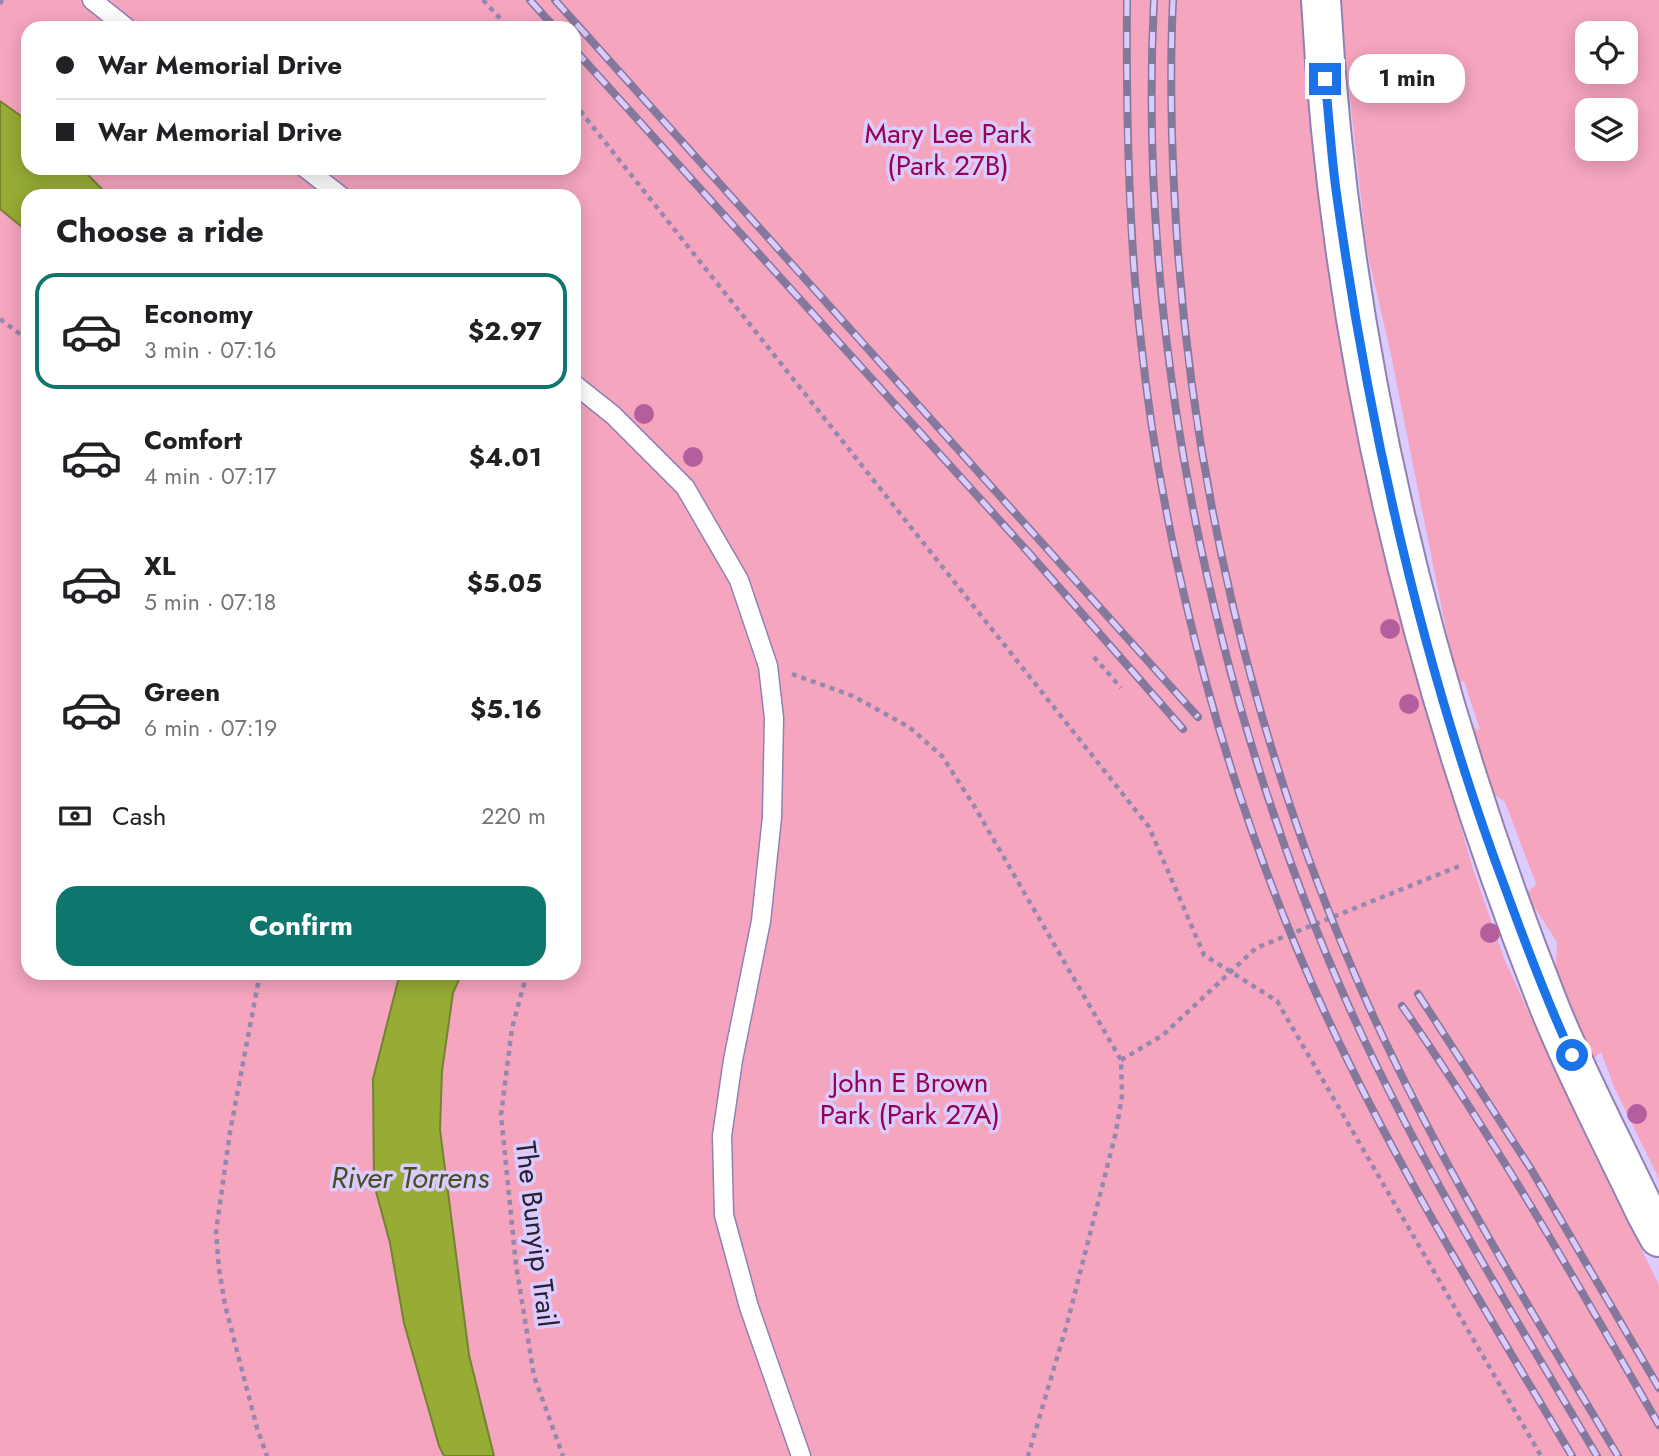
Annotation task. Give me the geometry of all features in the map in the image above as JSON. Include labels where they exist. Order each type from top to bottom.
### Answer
[{"type":"street","points":[[1321,0],[1325,79],[1336,187],[1351,291],[1380,449],[1427,646],[1455,744],[1550,1009],[1659,1237]]},
{"type":"lane","points":[[92,0],[118,21]]},
{"type":"lane","points":[[314,175],[332,189]]},
{"type":"lane","points":[[581,390],[613,415],[685,487],[739,580],[768,666],[774,718],[772,817],[761,921],[733,1060],[722,1136],[724,1215],[749,1307],[801,1456]]},
{"type":"path","points":[[483,0],[502,21]]},
{"type":"path","points":[[581,112],[1149,827],[1204,955],[1277,1001],[1541,1456]]},
{"type":"path","points":[[0,319],[21,335]]},
{"type":"path","points":[[1094,657],[1121,688]]},
{"type":"path","points":[[768,666],[853,696],[909,727],[942,756],[973,804],[1121,1060],[1122,1096],[1116,1132],[1067,1324],[1028,1456]]},
{"type":"path","points":[[1121,1060],[1163,1035],[1256,948],[1492,853]]},
{"type":"path","points":[[259,980],[230,1132],[216,1232],[225,1305],[257,1428],[267,1456]]},
{"type":"path","name":"The Bunyip Trail","points":[[525,980],[512,1028],[501,1115],[516,1265],[534,1376],[562,1456]]},
{"type":"green space","points":[[0,0],[1305,0],[1334,296],[1361,452],[1382,552],[1473,869],[1504,958],[1575,1115],[1659,1285],[1659,1456],[0,1456]]},
{"type":"green space","points":[[1339,0],[1659,0],[1659,1179],[1615,1089],[1601,1052],[1590,1062],[1554,1005],[1557,942],[1526,894],[1536,884],[1505,802],[1492,793],[1462,723],[1480,730],[1464,681],[1457,684],[1390,350],[1367,251]]},
{"type":"water","points":[[0,101],[21,116],[21,175],[88,175],[102,189],[21,189],[21,226],[0,209]]},
{"type":"water","name":"River Torrens","points":[[398,980],[459,980],[453,993],[442,1071],[440,1130],[469,1355],[494,1456],[444,1456],[439,1446],[404,1323],[390,1243],[374,1184],[373,1079]]},
{"type":"railway","points":[[530,0],[549,21]]},
{"type":"railway","points":[[555,0],[574,21]]},
{"type":"railway","points":[[1127,0],[1131,214],[1141,342],[1152,427],[1185,599],[1232,771],[1260,855],[1292,936],[1353,1072],[1412,1184],[1572,1456]]},
{"type":"railway","points":[[1154,0],[1152,126],[1158,255],[1172,385],[1194,514],[1223,643],[1259,768],[1301,890],[1376,1065],[1435,1179],[1597,1456]]},
{"type":"railway","points":[[1173,0],[1171,94],[1174,187],[1181,292],[1193,396],[1210,500],[1232,603],[1259,704],[1290,805],[1326,903],[1394,1059],[1485,1232],[1618,1456]]},
{"type":"railway","points":[[581,29],[1198,717]]},
{"type":"railway","points":[[581,57],[1029,553],[1183,729]]},
{"type":"railway","points":[[1418,994],[1531,1169],[1659,1388]]},
{"type":"railway","points":[[1402,1006],[1503,1160],[1659,1425]]},
{"type":"route","points":[[1325,79],[1336,187],[1351,291],[1401,547],[1455,744],[1550,1009],[1572,1055]]},
{"type":"park label","name":"Mary Lee Park (Park 27B)","points":[[948,149]]},
{"type":"park label","name":"John E Brown Park (Park 27A)","points":[[910,1098]]}]
